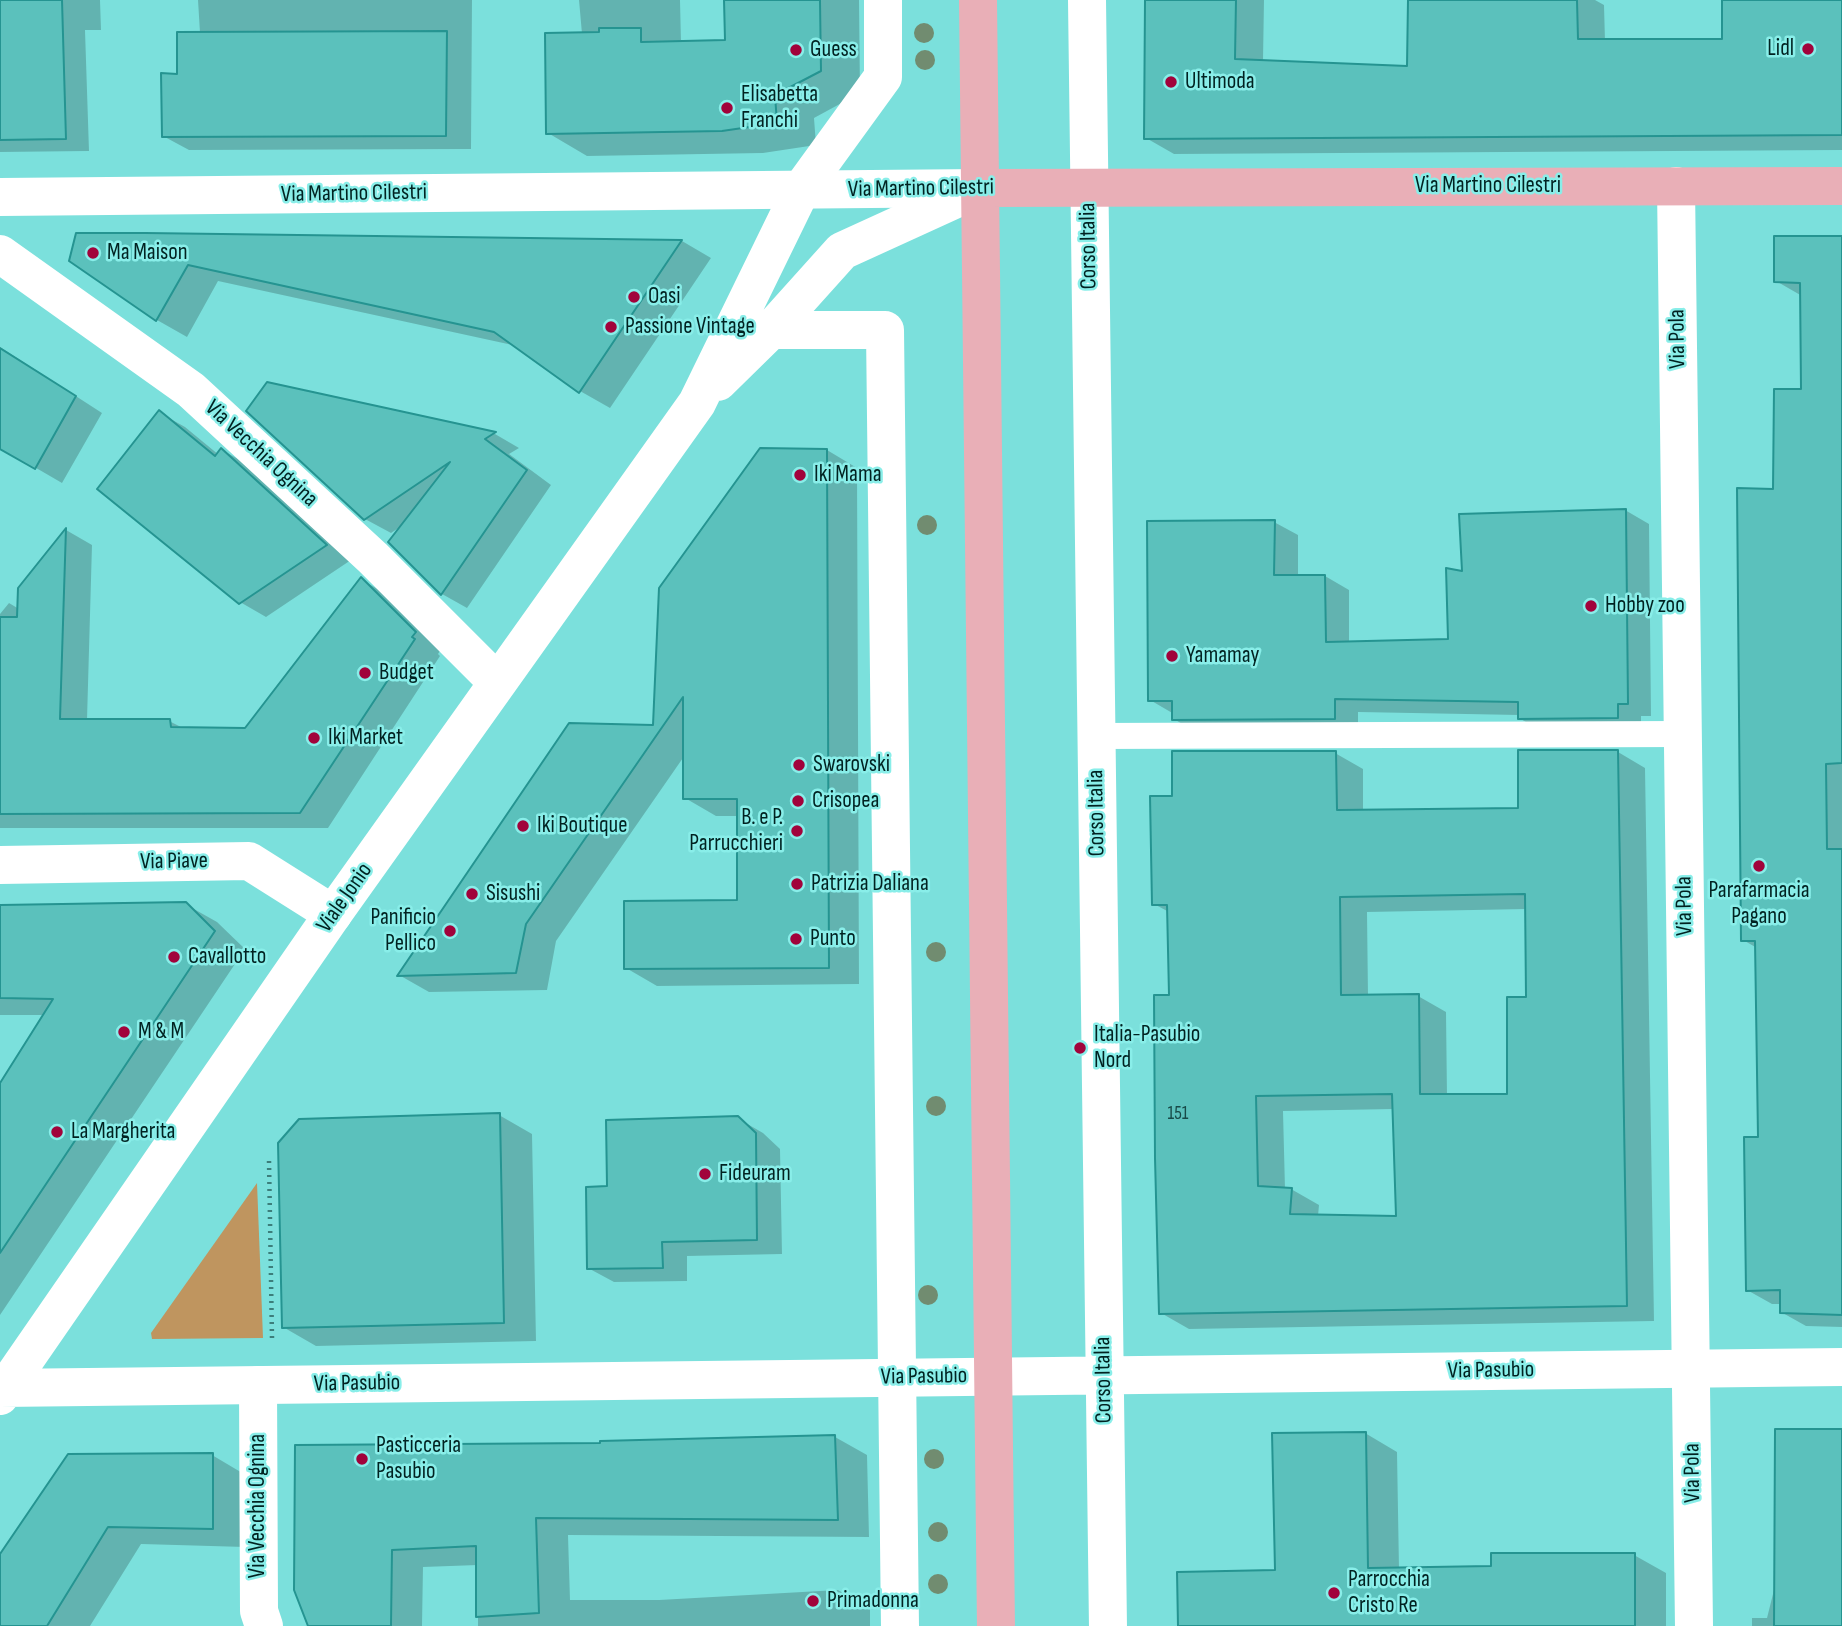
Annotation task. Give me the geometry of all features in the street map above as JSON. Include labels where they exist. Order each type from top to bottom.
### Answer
[{"type":"main road","points":[[697,403],[801,190],[883,77],[883,0]]},
{"type":"main road","points":[[978,0],[996,1626]]},
{"type":"main road","name":"Corso Italia","points":[[1087,0],[1108,1626]]},
{"type":"main road","name":"Via Pola","points":[[1676,186],[1694,1626]]},
{"type":"main road","name":"Via Martino Cilestri","points":[[0,197],[1089,187],[1842,186]]},
{"type":"main road","points":[[697,403],[771,330],[842,251],[980,188]]},
{"type":"main road","name":"Via Vecchia Ognina","points":[[0,254],[191,390],[373,558],[497,681]]},
{"type":"main road","points":[[771,330],[885,331],[900,1626]]},
{"type":"main road","name":"Viale Jonio","points":[[2,1390],[497,681],[697,403]]},
{"type":"main road","name":"Via Piave","points":[[0,865],[249,861],[334,914]]},
{"type":"main road","name":"Via Pasubio","points":[[2,1390],[1842,1367]]},
{"type":"main road","name":"Via Vecchia Ognina","points":[[258,1385],[259,1611],[264,1626]]},
{"type":"lane","points":[[1096,736],[1683,734]]},
{"type":"path","points":[[269,1161],[272,1348]]},
{"type":"shaded area","points":[[257,1183],[263,1338],[152,1339],[151,1333]]},
{"type":"building","points":[[0,0],[62,0],[66,139],[0,140]]},
{"type":"building","points":[[724,0],[820,0],[821,71],[775,95],[777,123],[722,131],[546,134],[545,33],[599,32],[599,28],[641,28],[641,42],[725,40]]},
{"type":"building","points":[[1145,0],[1236,0],[1235,59],[1407,66],[1408,0],[1577,0],[1578,39],[1722,39],[1722,0],[1842,0],[1842,135],[1144,139]]},
{"type":"building","points":[[447,31],[446,136],[162,137],[161,73],[177,74],[177,32]]},
{"type":"building","points":[[76,233],[682,240],[579,393],[494,332],[188,265],[156,321],[69,261]]},
{"type":"building","points":[[1774,236],[1842,236],[1842,763],[1826,764],[1827,849],[1842,849],[1842,1315],[1780,1313],[1780,1290],[1746,1291],[1744,1137],[1758,1137],[1755,941],[1741,941],[1737,488],[1773,489],[1774,389],[1801,389],[1800,283],[1774,282]]},
{"type":"building","points":[[0,348],[76,396],[35,469],[0,449]]},
{"type":"building","points":[[267,382],[496,432],[485,439],[527,470],[441,595],[388,542],[450,462],[364,520],[246,411]]},
{"type":"building","points":[[159,410],[215,456],[221,448],[327,545],[239,604],[97,489]]},
{"type":"building","points":[[760,448],[827,449],[829,968],[624,969],[624,901],[737,900],[737,799],[683,799],[683,697],[526,924],[516,973],[397,976],[569,723],[653,725],[659,588]]},
{"type":"building","points":[[1626,509],[1628,704],[1618,704],[1618,718],[1518,719],[1518,702],[1335,699],[1335,719],[1172,720],[1172,701],[1148,701],[1147,521],[1275,520],[1274,575],[1325,575],[1326,642],[1448,639],[1446,568],[1462,571],[1459,514]]},
{"type":"building","points":[[66,528],[60,719],[170,719],[171,727],[245,728],[361,577],[416,632],[412,637],[415,639],[300,813],[0,814],[0,617],[17,617],[18,588]]},
{"type":"building","points":[[1518,750],[1618,750],[1627,1306],[1159,1314],[1154,995],[1169,995],[1167,905],[1152,905],[1150,796],[1172,796],[1172,751],[1336,751],[1337,810],[1518,808]],"holes":[[[1525,894],[1526,997],[1507,997],[1507,1094],[1420,1094],[1419,994],[1341,995],[1340,897]],[[1392,1094],[1396,1216],[1290,1214],[1292,1188],[1258,1186],[1256,1096]]]},
{"type":"building","points":[[186,902],[215,931],[0,1253],[0,1083],[53,999],[0,998],[0,905]]},
{"type":"building","points":[[500,1113],[504,1323],[282,1328],[278,1143],[299,1119]]},
{"type":"building","points":[[738,1116],[756,1133],[757,1240],[662,1242],[663,1268],[587,1269],[586,1187],[607,1186],[606,1120]]},
{"type":"building","points":[[1775,1429],[1842,1429],[1842,1626],[1774,1626]]},
{"type":"building","points":[[1366,1432],[1368,1568],[1491,1566],[1491,1553],[1635,1553],[1635,1626],[1178,1626],[1177,1572],[1275,1570],[1272,1433]]},
{"type":"building","points":[[835,1435],[838,1520],[536,1518],[539,1613],[476,1617],[476,1546],[392,1550],[391,1626],[308,1626],[294,1590],[295,1445],[600,1443]]},
{"type":"building","points":[[213,1453],[213,1529],[108,1527],[47,1626],[0,1626],[0,1554],[68,1454]]},
{"type":"place","name":"Lidl","points":[[1808,49]]},
{"type":"place","name":"Guess","points":[[796,50]]},
{"type":"place","name":"Ultimoda","points":[[1171,82]]},
{"type":"place","name":"Elisabetta Franchi","points":[[727,108]]},
{"type":"place","name":"Ma Maison","points":[[93,253]]},
{"type":"place","name":"Oasi","points":[[634,297]]},
{"type":"place","name":"Passione Vintage","points":[[611,327]]},
{"type":"place","name":"Iki Mama","points":[[800,475]]},
{"type":"place","name":"Hobby zoo","points":[[1591,606]]},
{"type":"place","name":"Yamamay","points":[[1172,656]]},
{"type":"place","name":"Budget","points":[[365,673]]},
{"type":"place","name":"Iki Market","points":[[314,738]]},
{"type":"place","name":"Swarovski","points":[[799,765]]},
{"type":"place","name":"Crisopea","points":[[798,801]]},
{"type":"place","name":"Iki Boutique","points":[[523,826]]},
{"type":"place","name":"B. e P. Parrucchieri","points":[[797,831]]},
{"type":"place","name":"Parafarmacia Pagano","points":[[1759,866]]},
{"type":"place","name":"Patrizia Daliana","points":[[797,884]]},
{"type":"place","name":"Sisushi","points":[[472,894]]},
{"type":"place","name":"Panificio Pellico","points":[[450,931]]},
{"type":"place","name":"Punto","points":[[796,939]]},
{"type":"place","name":"Cavallotto","points":[[174,957]]},
{"type":"place","name":"M & M","points":[[124,1032]]},
{"type":"place","name":"Italia-Pasubio Nord","points":[[1080,1048]]},
{"type":"place","name":"La Margherita","points":[[57,1132]]},
{"type":"place","name":"Fideuram","points":[[705,1174]]},
{"type":"place","name":"Pasticceria Pasubio","points":[[362,1459]]},
{"type":"place","name":"Parrocchia Cristo Re","points":[[1334,1593]]},
{"type":"place","name":"Primadonna","points":[[813,1601]]}]
